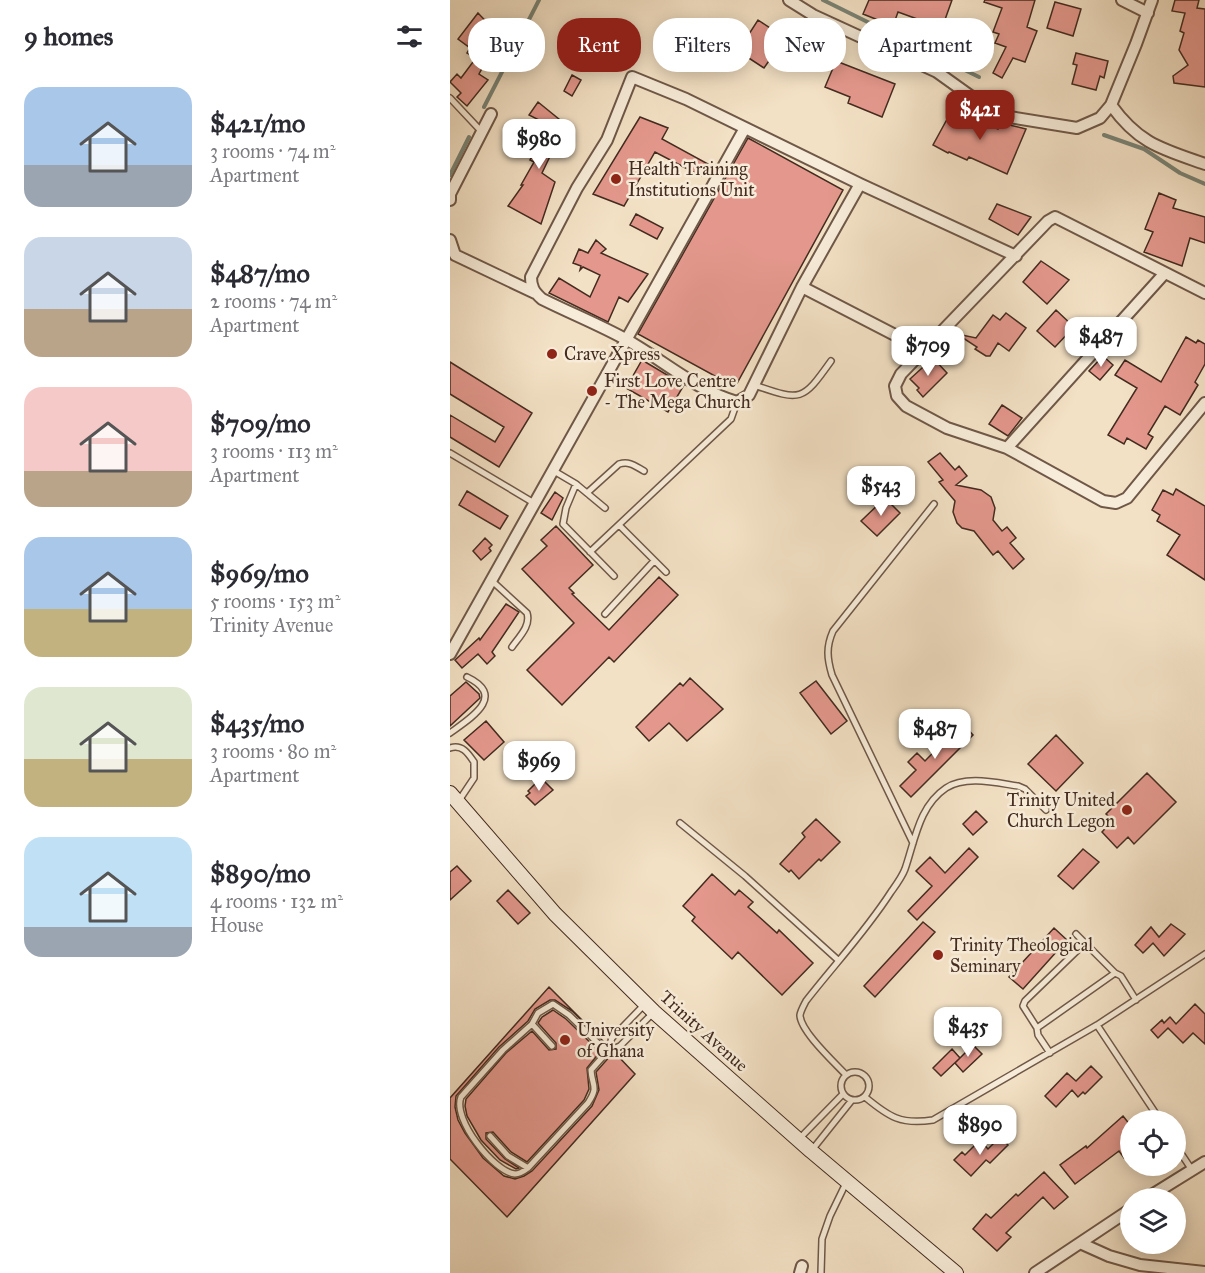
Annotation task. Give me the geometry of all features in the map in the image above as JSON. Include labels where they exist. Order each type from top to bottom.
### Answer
[{"type":"street","points":[[789,0],[813,15],[937,72],[997,115],[1077,128],[1100,118],[1111,105],[1152,0]]},
{"type":"street","points":[[1122,0],[1148,13]]},
{"type":"street","points":[[535,293],[531,285],[531,276],[577,188],[607,140],[632,77],[686,99],[860,184],[1016,256]]},
{"type":"street","points":[[1111,105],[1132,130],[1155,147],[1205,164]]},
{"type":"street","points":[[450,200],[450,194],[491,114]]},
{"type":"street","points":[[450,654],[745,128]]},
{"type":"street","points":[[450,240],[455,255],[626,339],[708,390],[737,402],[749,395],[802,287],[860,184]]},
{"type":"street","points":[[1205,293],[1055,217],[1048,221],[901,374],[895,386],[897,396],[906,406],[947,428],[1007,448],[1103,501],[1116,503],[1127,498],[1205,403]]},
{"type":"street","points":[[1007,448],[1164,274]]},
{"type":"street","points":[[802,287],[924,350]]},
{"type":"street","name":"Trinity Avenue","points":[[454,797],[555,914],[650,1008],[798,1140],[956,1273]]},
{"type":"street","points":[[1163,1188],[1205,1162]]},
{"type":"street","points":[[1035,1273],[1120,1216]]},
{"type":"street","points":[[1080,1243],[1109,1256],[1140,1265],[1205,1272]]},
{"type":"lane","points":[[450,98],[481,131]]},
{"type":"lane","points":[[754,385],[788,396],[798,396],[814,385],[831,361]]},
{"type":"lane","points":[[590,552],[731,418],[737,402]]},
{"type":"lane","points":[[450,453],[534,503]]},
{"type":"lane","points":[[587,493],[620,464],[632,463],[644,471]]},
{"type":"lane","points":[[552,470],[576,484],[605,508]]},
{"type":"lane","points":[[576,484],[566,508],[563,524],[614,576]]},
{"type":"lane","points":[[913,843],[832,675],[827,658],[827,644],[833,631],[934,504]]},
{"type":"lane","points":[[619,525],[666,572]]},
{"type":"lane","points":[[605,614],[654,561]]},
{"type":"lane","points":[[491,580],[527,614],[529,619],[512,647]]},
{"type":"lane","points":[[450,733],[469,720],[484,705],[486,697],[483,687],[467,676]]},
{"type":"lane","points":[[450,748],[456,746],[463,748],[474,762],[474,778],[454,797]]},
{"type":"lane","points":[[846,1075],[810,1036],[802,1023],[800,1014],[806,1002],[838,960],[879,912],[904,872],[922,817],[930,803],[946,788],[962,782],[978,781],[1018,786],[1046,810]]},
{"type":"lane","points":[[680,823],[745,876],[838,960]]},
{"type":"lane","points":[[1076,934],[1115,973],[1121,976],[1136,1000]]},
{"type":"lane","points":[[1050,1053],[1023,1006],[1025,1001],[1085,943]]},
{"type":"lane","points":[[865,1096],[883,1112],[900,1119],[914,1123],[933,1120],[1097,1025],[1205,954]]},
{"type":"lane","points":[[1037,1028],[1115,973]]},
{"type":"lane","points":[[607,1052],[556,1005],[544,1008],[532,1024],[503,1050],[461,1097],[459,1107],[466,1129],[493,1160],[512,1173],[517,1174],[528,1168],[595,1093],[596,1087],[591,1070],[607,1052],[612,1038],[650,1008]]},
{"type":"lane","points":[[607,1052],[620,1046],[650,1008]]},
{"type":"lane","points":[[532,1024],[552,1046]]},
{"type":"lane","points":[[1097,1025],[1153,1110]]},
{"type":"lane","points":[[859,1072],[869,1081],[869,1088],[862,1099],[852,1100],[843,1094],[842,1081],[846,1075],[859,1072]]},
{"type":"lane","points":[[798,1140],[843,1094]]},
{"type":"lane","points":[[811,1151],[852,1100]]},
{"type":"lane","points":[[490,1136],[508,1155],[528,1168]]},
{"type":"lane","points":[[1186,1161],[1192,1170]]},
{"type":"lane","points":[[821,1273],[822,1239],[830,1216],[847,1182]]},
{"type":"building","points":[[869,0],[952,0],[946,18],[914,18],[898,12],[896,18],[873,18],[863,14]]},
{"type":"building","points":[[985,0],[1035,0],[1027,27],[1037,31],[1025,62],[1013,58],[1002,78],[993,73],[1006,47],[995,43],[999,34],[994,32],[994,29],[1002,8],[984,2]]},
{"type":"building","points":[[1175,0],[1199,0],[1197,8],[1205,9],[1205,87],[1174,83],[1173,76],[1188,65],[1179,50],[1184,33],[1180,31],[1185,13],[1172,11]]},
{"type":"building","points":[[1055,2],[1081,9],[1073,36],[1047,28]]},
{"type":"building","points":[[758,20],[764,24],[764,68],[752,60],[752,29]]},
{"type":"building","points":[[468,26],[468,46],[458,39]]},
{"type":"building","points":[[1076,53],[1108,61],[1104,78],[1100,76],[1096,90],[1072,84],[1077,65],[1073,64]]},
{"type":"building","points":[[846,65],[858,70],[858,72],[864,72],[895,84],[882,117],[848,103],[850,97],[825,87],[831,72],[846,72]]},
{"type":"building","points":[[468,69],[468,72],[480,72],[479,74],[488,80],[467,106],[457,97],[461,93],[450,82],[457,74],[461,78]]},
{"type":"building","points":[[572,75],[581,80],[572,96],[564,91]]},
{"type":"building","points":[[538,102],[565,124],[557,147],[555,146],[542,173],[555,182],[541,224],[508,206],[523,185],[521,185],[534,162],[530,160],[549,125],[529,115]]},
{"type":"building","points":[[951,112],[955,114],[957,112],[998,129],[1001,123],[1026,129],[1007,174],[969,157],[967,160],[948,153],[933,145]]},
{"type":"building","points":[[640,117],[668,128],[662,139],[708,164],[701,176],[655,152],[624,206],[593,194]]},
{"type":"building","points":[[748,138],[843,190],[735,387],[638,334]]},
{"type":"building","points":[[1159,193],[1176,200],[1173,208],[1205,217],[1205,243],[1190,238],[1182,266],[1144,252],[1153,232],[1145,229]]},
{"type":"building","points":[[997,204],[1031,217],[1018,235],[989,219]]},
{"type":"building","points":[[636,214],[663,228],[657,239],[630,225]]},
{"type":"building","points":[[596,240],[606,249],[601,253],[648,274],[628,302],[619,297],[608,322],[549,293],[559,278],[590,297],[600,275],[583,267],[580,270],[581,266],[573,263],[579,249],[588,253]]},
{"type":"building","points":[[1041,261],[1069,280],[1047,304],[1023,282]]},
{"type":"building","points":[[1056,310],[1074,327],[1055,347],[1037,331]]},
{"type":"building","points":[[1006,313],[1026,328],[1009,351],[998,343],[990,356],[986,356],[957,334],[976,338],[993,315],[1000,320]]},
{"type":"building","points":[[1186,337],[1196,343],[1198,340],[1205,344],[1205,364],[1195,382],[1198,385],[1180,415],[1165,406],[1148,434],[1153,437],[1146,449],[1127,438],[1124,444],[1108,435],[1137,388],[1115,375],[1125,360],[1161,382]]},
{"type":"building","points":[[1103,356],[1113,365],[1100,380],[1089,371]]},
{"type":"building","points":[[933,358],[947,373],[923,397],[917,390],[919,388],[910,379]]},
{"type":"building","points":[[642,360],[684,385],[668,412],[626,388]]},
{"type":"building","points":[[450,362],[532,413],[499,467],[450,437],[450,415],[495,442],[504,427],[450,394]]},
{"type":"building","points":[[1002,405],[1022,418],[1008,436],[989,424]]},
{"type":"building","points":[[940,453],[955,470],[959,466],[967,476],[956,485],[981,490],[991,497],[995,508],[993,520],[1002,531],[1007,527],[1016,538],[1010,543],[1024,559],[1013,569],[998,551],[993,555],[974,531],[962,528],[957,523],[953,512],[955,501],[939,482],[943,480],[928,462]]},
{"type":"building","points":[[1176,489],[1205,506],[1205,580],[1167,555],[1180,535],[1157,521],[1160,515],[1152,510],[1163,490],[1173,495]]},
{"type":"building","points":[[467,491],[508,516],[500,529],[459,505]]},
{"type":"building","points":[[555,492],[563,498],[552,520],[541,513]]},
{"type":"building","points":[[885,498],[900,513],[877,536],[861,521]]},
{"type":"building","points":[[556,526],[593,565],[569,588],[574,593],[572,594],[609,630],[659,577],[678,595],[614,662],[609,657],[562,705],[527,670],[574,623],[522,569],[547,546],[541,540]]},
{"type":"building","points":[[485,538],[492,545],[489,548],[491,551],[481,560],[473,551]]},
{"type":"building","points":[[506,604],[519,612],[492,652],[495,656],[487,664],[478,654],[462,668],[455,660],[479,638],[480,640]]},
{"type":"building","points":[[690,678],[723,709],[687,741],[669,723],[649,741],[636,727],[680,683],[683,686]]},
{"type":"building","points":[[816,681],[847,721],[831,734],[800,693]]},
{"type":"building","points":[[466,682],[479,694],[480,698],[450,726],[450,696]]},
{"type":"building","points":[[486,721],[504,742],[484,760],[464,740]]},
{"type":"building","points":[[962,723],[973,735],[911,797],[900,786],[916,770],[908,762],[917,753],[925,761]]},
{"type":"building","points":[[1056,735],[1083,763],[1056,791],[1028,764]]},
{"type":"building","points":[[1147,773],[1176,802],[1134,844],[1128,837],[1117,848],[1102,832],[1113,820],[1106,814]]},
{"type":"building","points":[[541,778],[553,790],[535,805],[526,796]]},
{"type":"building","points":[[976,811],[987,822],[973,835],[963,824]]},
{"type":"building","points":[[816,819],[840,842],[799,879],[791,870],[789,872],[780,864],[805,837],[802,833]]},
{"type":"building","points":[[969,848],[978,857],[917,920],[908,911],[932,886],[916,871],[930,857],[945,873]]},
{"type":"building","points":[[1083,849],[1099,862],[1073,889],[1058,876]]},
{"type":"building","points":[[457,866],[471,881],[450,900],[450,872]]},
{"type":"building","points":[[712,874],[735,895],[739,890],[753,902],[748,907],[777,933],[779,930],[813,963],[782,995],[738,952],[732,959],[692,921],[695,917],[683,906]]},
{"type":"building","points":[[508,890],[530,913],[518,924],[497,901]]},
{"type":"building","points":[[923,922],[935,932],[875,997],[864,986]]},
{"type":"building","points":[[1171,924],[1185,934],[1164,956],[1153,943],[1143,953],[1135,945],[1151,927],[1159,937]]},
{"type":"building","points":[[1054,928],[1067,940],[1023,989],[1009,977]]},
{"type":"building","points":[[549,987],[605,1043],[572,1011],[555,1000],[550,1000],[535,1009],[528,1021],[499,1047],[456,1096],[455,1107],[458,1120],[483,1158],[504,1176],[515,1179],[524,1176],[532,1171],[592,1106],[599,1090],[596,1072],[611,1055],[615,1053],[635,1074],[507,1217],[450,1159],[450,1098]]},
{"type":"building","points":[[1195,1004],[1205,1014],[1205,1044],[1193,1033],[1183,1043],[1168,1028],[1158,1038],[1151,1030],[1162,1020],[1164,1023],[1170,1017],[1176,1024]]},
{"type":"building","points":[[553,1010],[566,1019],[600,1052],[587,1068],[589,1089],[584,1100],[527,1162],[511,1152],[493,1132],[486,1133],[486,1139],[505,1159],[519,1168],[516,1169],[500,1160],[481,1140],[467,1116],[466,1099],[506,1053],[532,1031],[549,1050],[556,1049],[556,1043],[538,1023],[542,1017]]},
{"type":"building","points":[[973,1045],[982,1054],[963,1072],[955,1063]]},
{"type":"building","points":[[952,1049],[960,1058],[941,1076],[933,1068]]},
{"type":"building","points":[[1091,1066],[1102,1077],[1085,1094],[1083,1092],[1078,1097],[1072,1090],[1056,1107],[1045,1096],[1067,1073],[1076,1081]]},
{"type":"building","points":[[1120,1119],[1120,1152],[1075,1184],[1060,1165],[1086,1146],[1087,1148]]},
{"type":"building","points":[[1000,1137],[1008,1145],[990,1163],[986,1160],[971,1176],[954,1160],[962,1152],[965,1155],[980,1140],[988,1149]]},
{"type":"building","points":[[1044,1172],[1068,1197],[1054,1209],[1043,1197],[1006,1233],[1011,1237],[997,1251],[973,1229],[986,1214],[991,1218]]},
{"type":"waterway","points":[[484,107],[539,0]]},
{"type":"waterway","points":[[823,0],[979,77]]},
{"type":"waterway","points":[[1104,135],[1144,149],[1180,173],[1205,184]]},
{"type":"waterway","points":[[450,175],[469,137]]},
{"type":"place","name":"Health Training Institutions Unit","points":[[616,179]]},
{"type":"place","name":"Crave Xpress","points":[[552,354]]},
{"type":"place","name":"First Love Centre - The Mega Church","points":[[592,391]]},
{"type":"place","name":"Trinity United Church Legon","points":[[1127,810]]},
{"type":"place","name":"Trinity Theological Seminary","points":[[938,955]]},
{"type":"place","name":"University of Ghana","points":[[565,1040]]}]
